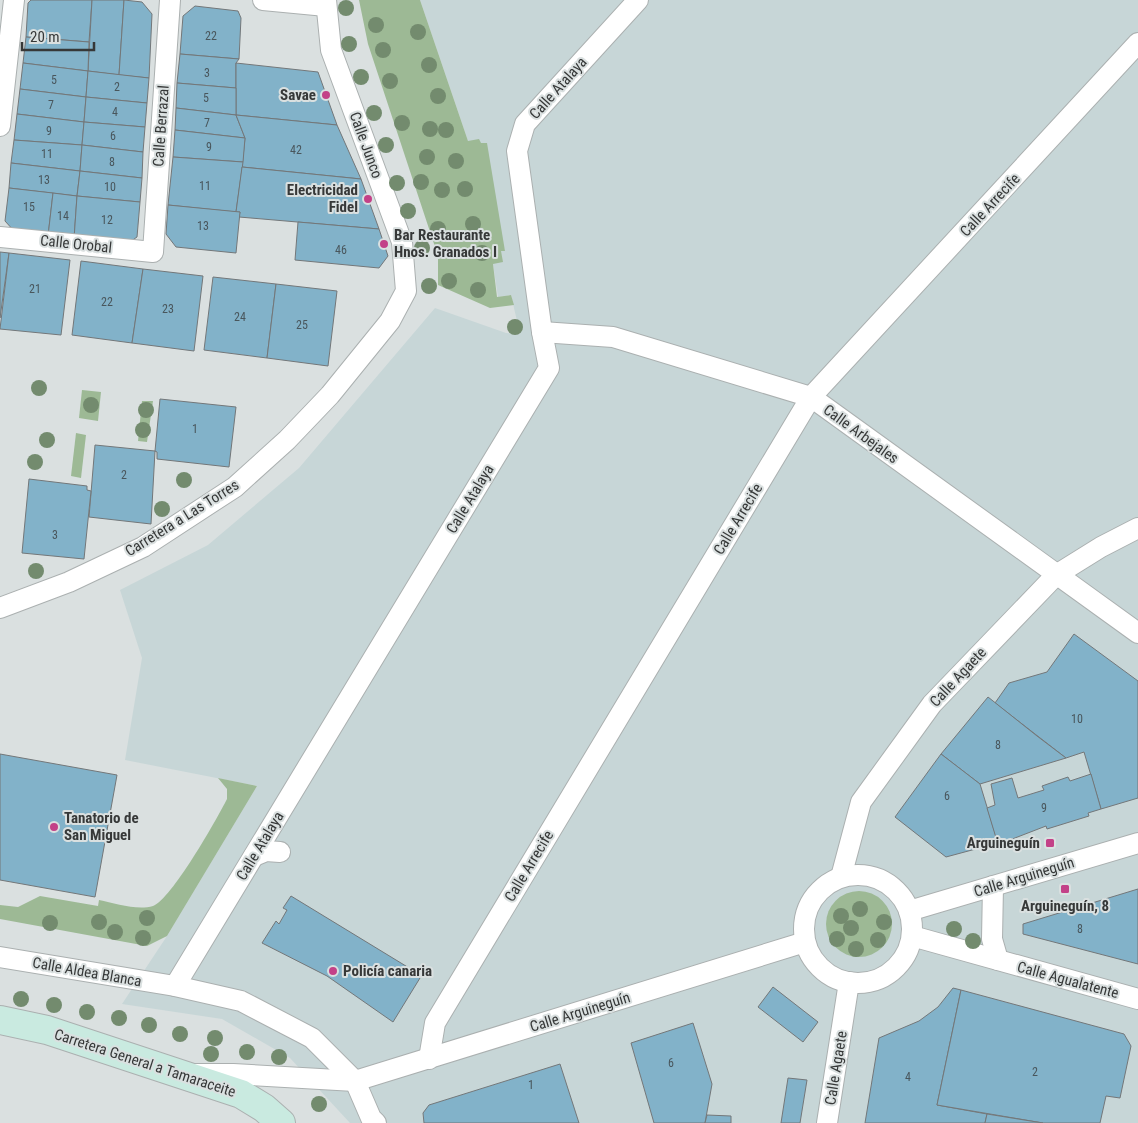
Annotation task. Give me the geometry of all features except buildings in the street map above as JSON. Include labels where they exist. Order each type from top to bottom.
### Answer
[{"type":"main road","name":"Carretera General a Tamaraceite","points":[[0,1020],[47,1030],[241,1094],[264,1108],[281,1123]]},
{"type":"street","points":[[0,126],[14,0]]},
{"type":"street","name":"Calle Berrazal","points":[[153,252],[170,0]]},
{"type":"street","points":[[263,0],[326,3]]},
{"type":"street","name":"Calle Atalaya","points":[[175,986],[549,368],[542,332],[517,151],[525,124],[638,0]]},
{"type":"street","name":"Calle Junco","points":[[326,3],[331,50],[402,242],[406,290]]},
{"type":"street","name":"Calle Arrecife","points":[[429,1058],[435,1023],[811,397],[1138,43]]},
{"type":"street","name":"Calle Orobal","points":[[0,237],[153,252]]},
{"type":"street","name":"Carretera a Las Torres","points":[[0,608],[69,582],[143,547],[235,487],[287,440],[330,394],[390,321],[406,290]]},
{"type":"street","name":"Calle Arbejales","points":[[542,332],[613,337],[811,397],[1056,575],[1138,632]]},
{"type":"street","name":"Calle Agaete","points":[[841,877],[861,802],[932,704],[1056,575],[1138,528]]},
{"type":"street","name":"Calle Arguineguín","points":[[910,911],[1138,843]]},
{"type":"street","points":[[254,856],[266,852],[280,852]]},
{"type":"street","points":[[857,874],[874,877],[889,884],[901,896],[910,911],[912,936],[907,952],[897,967],[883,977],[867,982],[849,982],[834,978],[821,969],[812,957],[805,942],[804,926],[810,903],[826,884],[841,877],[857,874]]},
{"type":"street","name":"Calle Agualatente","points":[[993,886],[992,940],[998,960]]},
{"type":"street","name":"Calle Agualatente","points":[[912,936],[1138,999]]},
{"type":"street","name":"Calle Arguineguín","points":[[355,1081],[805,942]]},
{"type":"street","name":"Calle Aldea Blanca","points":[[0,957],[175,986],[242,1001],[312,1038],[355,1081]]},
{"type":"street","name":"Calle Agaete","points":[[827,1123],[849,982]]},
{"type":"street","points":[[184,1075],[233,1074],[355,1081],[371,1118],[376,1123]]},
{"type":"shaded area","points":[[420,0],[1138,0],[1138,1123],[350,1123],[290,1058],[222,1019],[122,1004],[167,936],[257,786],[125,760],[142,658],[120,590],[208,545],[299,468],[435,308],[506,333],[520,334],[511,295],[498,297],[493,264],[501,251],[505,251],[480,143],[468,141]]},
{"type":"green space","points":[[359,0],[420,0],[468,141],[479,139],[481,143],[487,143],[505,251],[501,251],[503,262],[493,264],[497,297],[511,295],[514,305],[490,308],[438,285],[438,256],[368,44]]},
{"type":"green space","points":[[82,390],[101,392],[98,421],[79,418]]},
{"type":"green space","points":[[142,401],[153,401],[147,442],[138,441]]},
{"type":"green space","points":[[76,433],[86,435],[81,478],[71,476]]},
{"type":"green space","points":[[218,778],[257,786],[167,936],[147,946],[0,919],[0,905],[18,907],[40,896],[98,906],[99,900],[140,908],[153,906],[161,901],[182,875],[227,799],[227,789]]},
{"type":"green space","points":[[852,891],[866,891],[878,896],[887,905],[892,917],[890,937],[883,948],[866,957],[852,957],[840,952],[831,943],[826,931],[826,917],[831,905],[840,896]]},
{"type":"place","name":"Savae","points":[[326,95]]},
{"type":"place","name":"Electricidad Fidel","points":[[368,199]]},
{"type":"place","name":"Bar Restaurante Hnos. Granados I","points":[[384,244]]},
{"type":"place","name":"Tanatorio de San Miguel","points":[[54,827]]},
{"type":"place","name":"Arguineguín","points":[[1050,843]]},
{"type":"place","name":"Arguineguín, 8","points":[[1065,889]]},
{"type":"place","name":"Policía canaria","points":[[333,971]]}]
